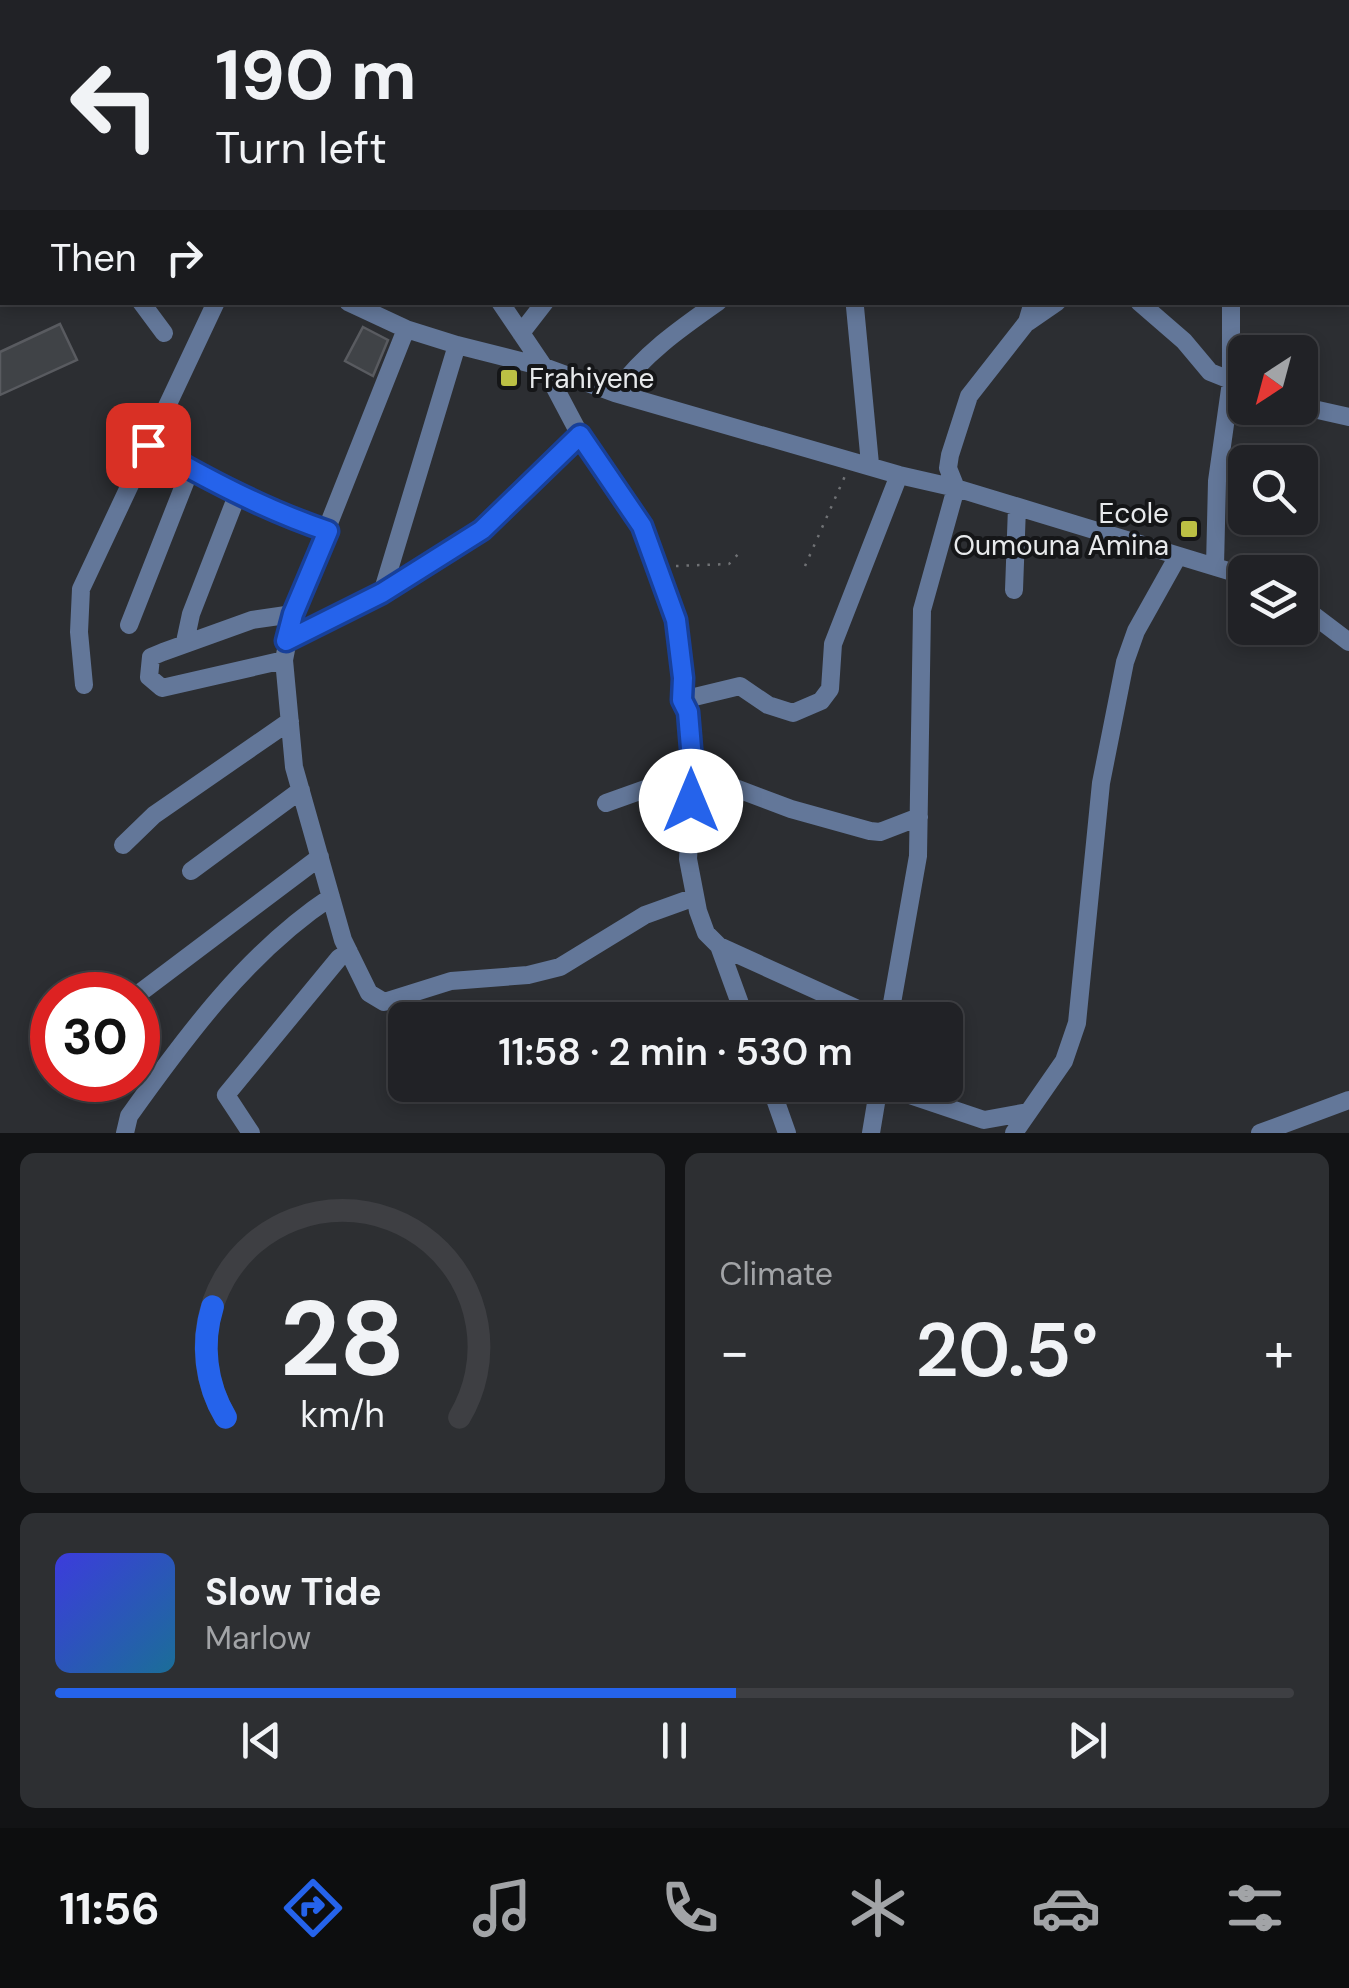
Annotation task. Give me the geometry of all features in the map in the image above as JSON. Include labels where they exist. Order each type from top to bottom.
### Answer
[{"type":"street","points":[[143,305],[164,334]]},
{"type":"street","points":[[84,686],[79,632],[81,588],[215,305]]},
{"type":"street","points":[[354,305],[406,329],[544,368],[615,393],[956,488],[1228,570]]},
{"type":"street","points":[[502,305],[544,368],[580,435],[642,526],[659,566],[676,620],[682,700],[688,712],[693,772],[688,858],[706,933],[719,946],[845,1002]]},
{"type":"street","points":[[521,334],[542,305]]},
{"type":"street","points":[[615,393],[634,367],[666,338],[714,305]]},
{"type":"street","points":[[1027,322],[1032,305]]},
{"type":"street","points":[[890,1002],[918,856],[922,610],[956,488],[948,468],[950,455],[969,396],[1027,322],[1052,305]]},
{"type":"street","points":[[1142,305],[1184,341],[1210,372],[1228,380]]},
{"type":"street","points":[[1232,305],[1234,335]]},
{"type":"street","points":[[855,307],[861,462]]},
{"type":"street","points":[[406,329],[293,614],[285,650],[294,767],[349,952],[369,993],[384,1002],[451,982],[560,967],[645,915],[696,897]]},
{"type":"street","points":[[382,593],[457,345]]},
{"type":"street","points":[[1318,410],[1349,417]]},
{"type":"street","points":[[1215,566],[1218,481],[1230,425]]},
{"type":"street","points":[[293,614],[252,620],[185,642],[151,657],[149,677],[162,688],[285,650],[482,530],[580,435]]},
{"type":"street","points":[[148,445],[238,493],[328,531]]},
{"type":"street","points":[[129,626],[190,470]]},
{"type":"street","points":[[682,700],[740,686],[768,705],[792,712],[825,698],[830,688],[833,644],[899,475]]},
{"type":"street","points":[[185,642],[191,614],[238,493]]},
{"type":"street","points":[[1014,590],[1017,507]]},
{"type":"street","points":[[1014,1133],[1072,1045],[1102,783],[1125,662],[1136,631],[1178,556]]},
{"type":"street","points":[[1318,618],[1349,642]]},
{"type":"street","points":[[123,845],[154,816],[290,721]]},
{"type":"street","points":[[606,803],[693,772],[791,809],[870,831],[880,832],[919,817]]},
{"type":"street","points":[[191,871],[301,790]]},
{"type":"street","points":[[160,978],[320,858]]},
{"type":"street","points":[[125,1133],[129,1116],[223,993],[299,918],[331,897]]},
{"type":"street","points":[[719,946],[739,1002]]},
{"type":"street","points":[[250,1133],[226,1095],[339,958],[349,952]]},
{"type":"street","points":[[1260,1133],[1349,1100]]},
{"type":"street","points":[[776,1102],[787,1133]]},
{"type":"street","points":[[871,1133],[877,1102]]},
{"type":"street","points":[[931,1102],[984,1120],[1028,1112]]},
{"type":"street","points":[[1318,1111],[1319,1133]]},
{"type":"path","points":[[805,566],[861,462]]},
{"type":"path","points":[[659,566],[728,564],[740,552]]},
{"type":"building","points":[[60,324],[77,360],[0,395],[0,352]]},
{"type":"building","points":[[363,327],[388,340],[373,376],[345,361]]},
{"type":"place","name":"Frahiyene","points":[[509,378]]},
{"type":"place","name":"Ecole Oumouna Amina","points":[[1189,529]]},
{"type":"route","points":[[148,445],[201,476],[328,531],[293,614],[286,641],[382,593],[482,530],[580,435],[642,526],[676,620],[693,772],[691,801]]}]
